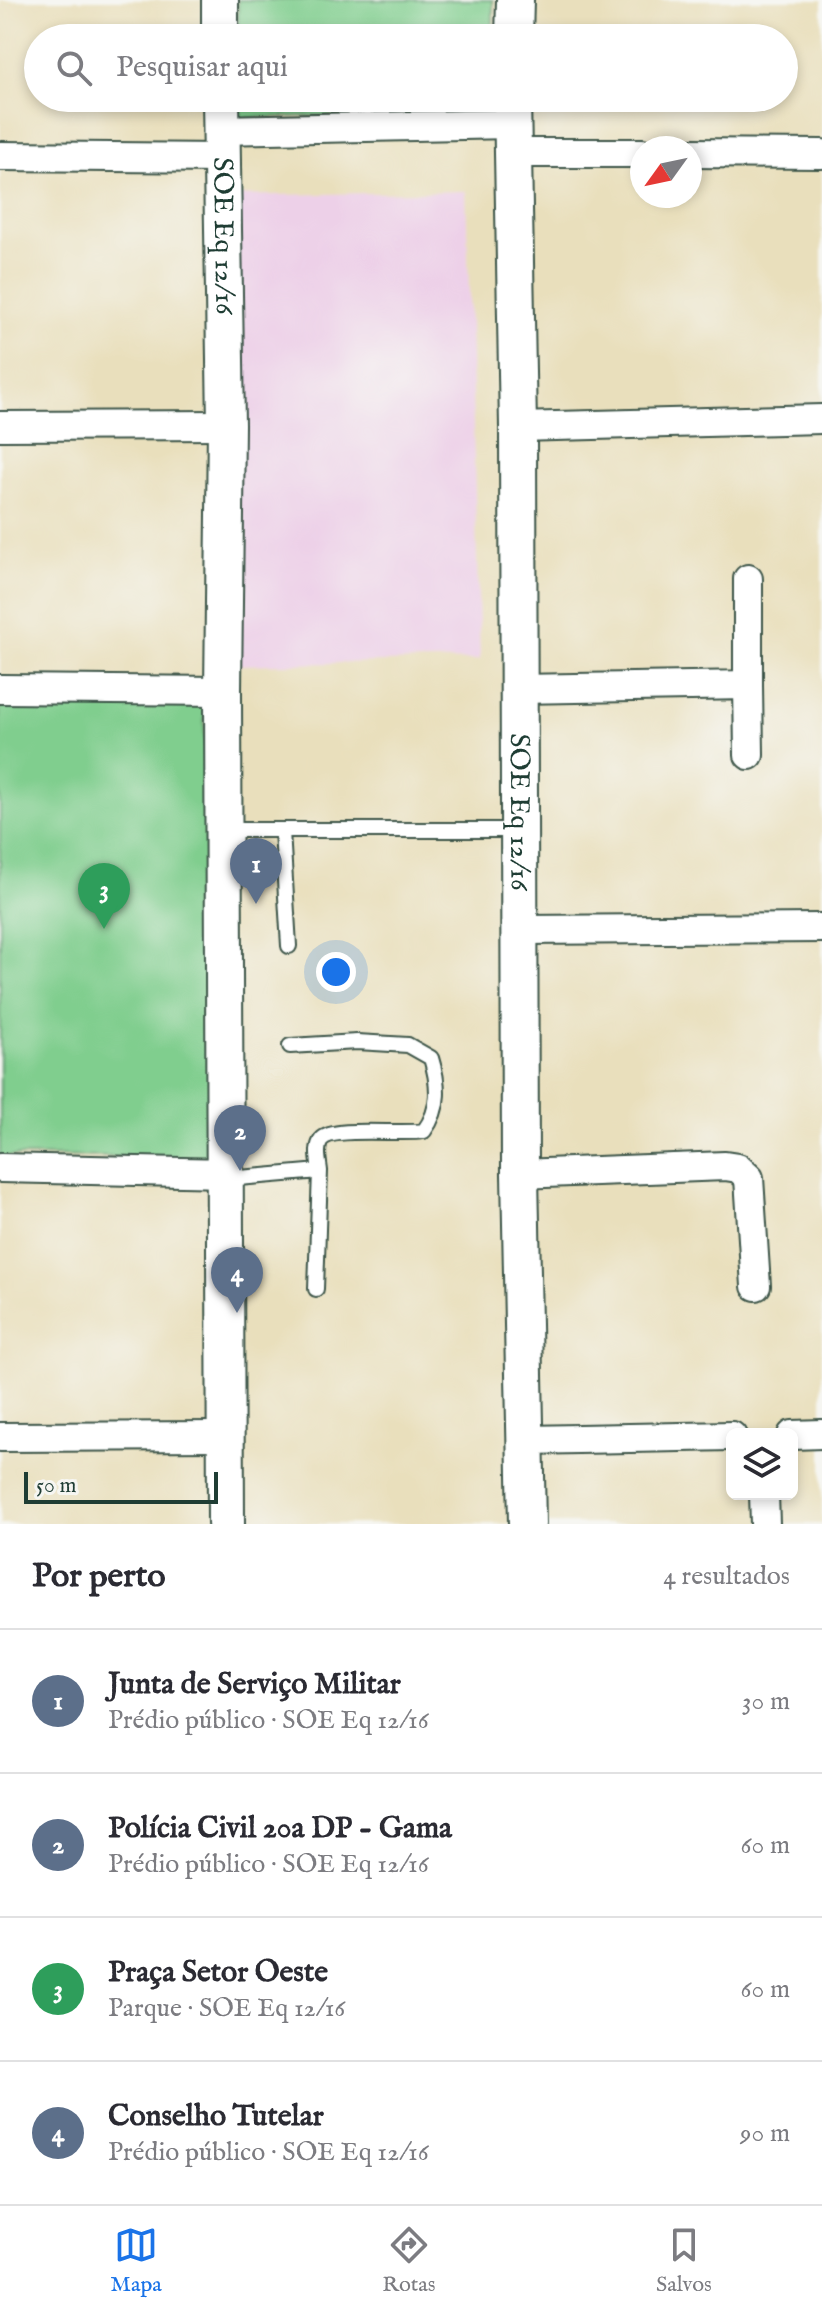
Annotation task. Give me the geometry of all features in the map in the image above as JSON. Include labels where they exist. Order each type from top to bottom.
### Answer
[{"type":"street","points":[[220,0],[220,24]]},
{"type":"street","points":[[514,24],[515,0]]},
{"type":"street","points":[[0,156],[221,129],[511,125],[630,150]]},
{"type":"street","name":"SOE Eq 12/16","points":[[511,125],[518,427],[520,1174],[527,1524]]},
{"type":"street","name":"SOE Eq 12/16","points":[[221,129],[226,425],[223,691],[226,1524]]},
{"type":"street","points":[[702,153],[822,154]]},
{"type":"street","points":[[518,427],[822,419]]},
{"type":"street","points":[[0,426],[226,425]]},
{"type":"street","points":[[748,579],[749,755]]},
{"type":"street","points":[[518,689],[748,685]]},
{"type":"street","points":[[0,689],[223,691]]},
{"type":"street","points":[[519,930],[822,928]]},
{"type":"street","points":[[520,1174],[704,1166],[738,1168],[749,1178],[756,1286]]},
{"type":"street","points":[[0,1168],[227,1176]]},
{"type":"street","points":[[798,1435],[822,1434]]},
{"type":"street","points":[[0,1437],[224,1436]]},
{"type":"street","points":[[527,1440],[726,1436]]},
{"type":"street","points":[[764,1500],[765,1524]]},
{"type":"lane","points":[[224,830],[518,830]]},
{"type":"lane","points":[[282,831],[289,946]]},
{"type":"lane","points":[[290,1046],[357,1042],[408,1045],[431,1058],[438,1081],[435,1116],[424,1131],[403,1135],[334,1132],[323,1138],[318,1149],[316,1289]]},
{"type":"lane","points":[[227,1176],[320,1171]]},
{"type":"shaded area","points":[[466,191],[480,660],[236,665],[233,196]]},
{"type":"green space","points":[[238,0],[493,0],[493,24],[238,24]]},
{"type":"green space","points":[[238,112],[492,112],[238,118]]},
{"type":"green space","points":[[204,699],[213,1158],[0,1156],[0,701]]},
{"type":"place","name":"Junta de Serviço Militar","points":[[256,904]]},
{"type":"place","name":"Praça Setor Oeste","points":[[104,929]]},
{"type":"place","name":"Polícia Civil 20a DP - Gama","points":[[240,1171]]},
{"type":"place","name":"Conselho Tutelar","points":[[237,1313]]}]
